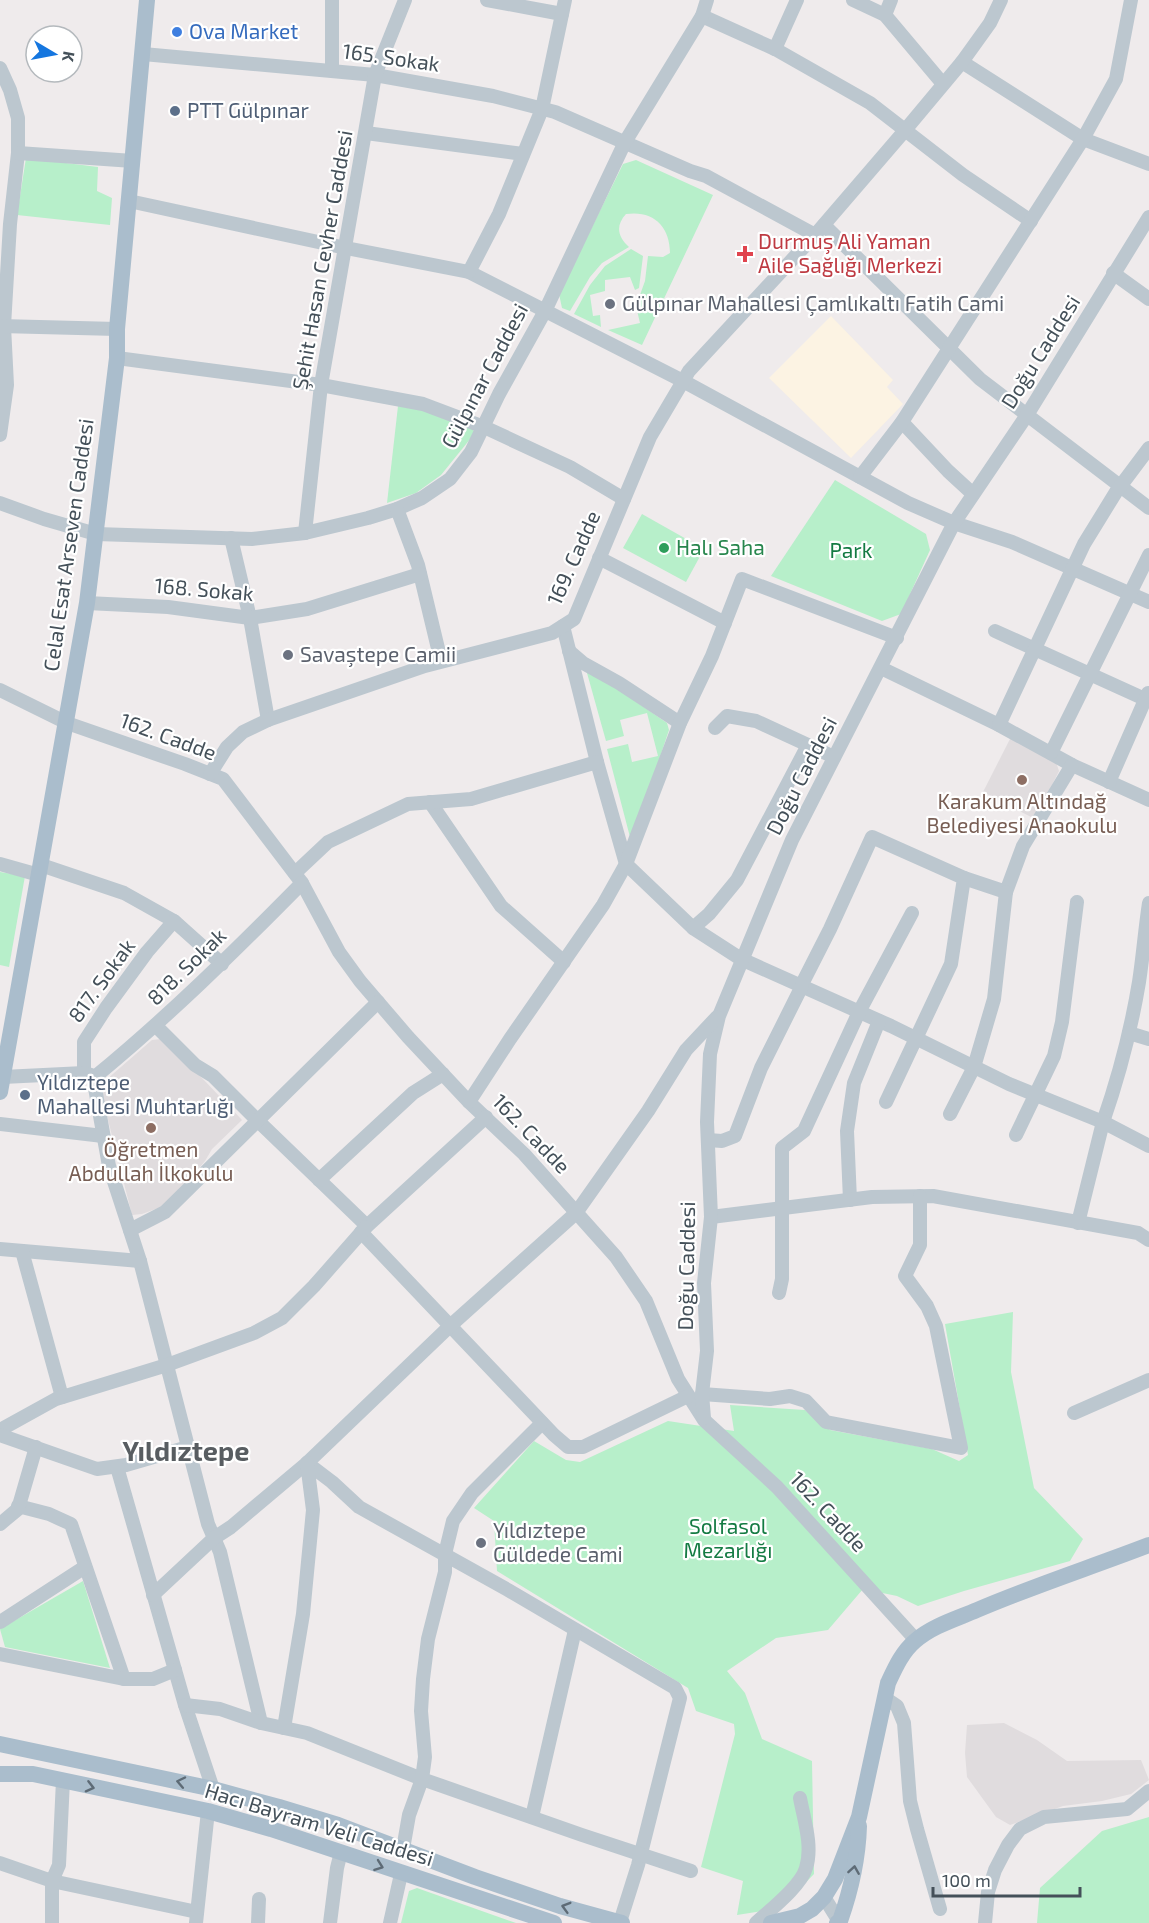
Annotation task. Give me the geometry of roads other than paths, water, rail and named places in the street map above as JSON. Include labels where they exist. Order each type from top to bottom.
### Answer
[{"type":"main road","name":"Celal Esat Arseven Caddesi","points":[[1,1084],[87,603],[117,358],[117,328],[147,0]]},
{"type":"main road","points":[[771,1923],[800,1916],[812,1909],[824,1897],[835,1879],[859,1817],[885,1698],[895,1668],[916,1640],[937,1627],[992,1604],[1149,1545]]},
{"type":"main road","points":[[5,1747],[213,1789],[338,1825],[475,1877],[561,1906],[621,1923]]},
{"type":"main road","name":"Hacı Bayram Veli Caddesi","points":[[0,1774],[33,1774],[132,1797],[208,1811],[341,1852],[549,1922]]},
{"type":"main road","points":[[839,1922],[853,1878],[859,1817]]},
{"type":"street","points":[[332,0],[332,70]]},
{"type":"street","name":"Şehit Hasan Cevher Caddesi","points":[[305,533],[321,385],[375,75],[405,0]]},
{"type":"street","points":[[469,272],[499,214],[542,109],[563,7],[488,0]]},
{"type":"street","name":"Gülpınar Caddesi","points":[[0,503],[96,534],[252,539],[305,533],[368,518],[422,498],[450,479],[471,452],[499,394],[545,310],[625,142],[702,16],[707,0]]},
{"type":"street","points":[[775,49],[797,0]]},
{"type":"street","points":[[853,0],[885,15],[944,84]]},
{"type":"street","points":[[885,15],[891,0]]},
{"type":"street","name":"169. Cadde","points":[[210,774],[227,747],[243,732],[268,720],[441,661],[552,633],[574,619],[650,437],[689,371],[819,230],[944,84],[990,23],[1001,0]]},
{"type":"street","points":[[860,477],[902,422],[1083,139],[1116,79],[1131,0]]},
{"type":"street","points":[[702,16],[775,49],[870,104],[963,175],[1030,221]]},
{"type":"street","name":"165. Sokak","points":[[142,54],[375,75],[493,96],[555,112],[706,176],[819,230],[980,379],[1149,508]]},
{"type":"street","points":[[962,62],[1083,139],[1149,164]]},
{"type":"street","points":[[0,68],[10,90],[18,118],[18,153],[2,326],[7,385],[0,435]]},
{"type":"street","points":[[366,133],[524,154]]},
{"type":"street","points":[[18,153],[132,161]]},
{"type":"street","points":[[129,201],[469,272],[683,381],[908,503],[954,523],[1012,542],[1149,602]]},
{"type":"street","name":"Doğu Caddesi","points":[[704,1420],[695,1395],[707,1351],[704,1283],[711,1217],[708,1140],[710,1054],[719,1016],[792,840],[954,523],[1027,415],[1149,217]]},
{"type":"street","points":[[1113,273],[1149,299]]},
{"type":"street","points":[[2,326],[117,328]]},
{"type":"street","points":[[117,358],[321,385],[423,404],[484,427],[570,467],[624,499]]},
{"type":"street","points":[[902,422],[973,494]]},
{"type":"street","points":[[999,724],[1084,544],[1120,486],[1149,448]]},
{"type":"street","points":[[397,509],[420,574],[441,661]]},
{"type":"street","points":[[231,538],[250,618],[268,720]]},
{"type":"street","points":[[1051,753],[1149,555]]},
{"type":"street","points":[[599,558],[725,623]]},
{"type":"street","name":"168. Sokak","points":[[87,603],[168,607],[250,618],[307,609],[420,574]]},
{"type":"street","points":[[469,1102],[587,925],[603,905],[626,864],[681,723],[712,656],[742,579],[897,638]]},
{"type":"street","points":[[563,626],[597,762],[626,864],[693,928],[741,959],[916,1038],[974,1067],[1102,1122],[1149,1146]]},
{"type":"street","points":[[994,631],[1148,697],[1109,782]]},
{"type":"street","points":[[569,651],[583,663],[619,682],[681,723]]},
{"type":"street","points":[[881,668],[999,724],[1072,765],[1149,800]]},
{"type":"street","name":"162. Cadde","points":[[0,690],[67,723],[224,779],[299,878],[339,952],[378,1002],[469,1102],[524,1154],[616,1257],[646,1301],[678,1379],[695,1395]]},
{"type":"street","points":[[715,728],[727,716],[756,722],[834,757]]},
{"type":"street","points":[[693,928],[709,914],[737,880],[808,745]]},
{"type":"street","name":"818. Sokak","points":[[90,1074],[156,1026],[222,964],[328,842],[408,804],[471,799],[597,762]]},
{"type":"street","points":[[950,1114],[974,1067],[994,999],[1006,892],[1023,846],[1072,765]]},
{"type":"street","points":[[430,802],[501,906],[564,962]]},
{"type":"street","points":[[708,1140],[722,1141],[735,1136],[761,1068],[830,929],[872,837],[964,878],[1006,892]]},
{"type":"street","points":[[0,864],[40,870],[124,893],[174,921],[222,964]]},
{"type":"street","points":[[886,1102],[951,964],[964,878]]},
{"type":"street","points":[[1016,1136],[1054,1056],[1062,1022],[1077,902]]},
{"type":"street","points":[[1078,1223],[1102,1122],[1129,1033],[1139,980],[1149,903]]},
{"type":"street","points":[[779,1293],[782,1279],[782,1148],[804,1131],[859,1012],[912,913]]},
{"type":"street","name":"817. Sokak","points":[[174,921],[147,952],[84,1042],[95,1088],[108,1166],[140,1261],[208,1524],[220,1552],[261,1722]]},
{"type":"street","points":[[130,1230],[165,1212],[378,1002]]},
{"type":"street","points":[[153,1595],[214,1538],[231,1527],[307,1463],[450,1326],[576,1213],[648,1111],[686,1050],[719,1016]]},
{"type":"street","points":[[850,1200],[847,1131],[854,1083],[879,1021]]},
{"type":"street","points":[[156,1026],[195,1065],[213,1076],[319,1180],[450,1326],[542,1423],[568,1447],[584,1447],[695,1395],[770,1399],[790,1396],[806,1401],[826,1422],[961,1448],[936,1326],[927,1306],[905,1276],[920,1245],[920,1196]]},
{"type":"street","points":[[1129,1033],[1149,1039]]},
{"type":"street","points":[[1,1084],[90,1074]]},
{"type":"street","points":[[319,1180],[413,1093],[443,1074]]},
{"type":"street","points":[[0,1430],[62,1397],[167,1365],[254,1333],[282,1318],[314,1287],[364,1229],[486,1117]]},
{"type":"street","points":[[0,1124],[103,1136]]},
{"type":"street","points":[[711,1217],[872,1197],[933,1196],[1138,1233],[1149,1240]]},
{"type":"street","points":[[0,1249],[140,1261]]},
{"type":"street","points":[[22,1251],[62,1397]]},
{"type":"street","points":[[1074,1413],[1149,1380]]},
{"type":"street","name":"162. Cadde","points":[[704,1420],[777,1487],[916,1640]]},
{"type":"street","points":[[403,1849],[409,1815],[422,1779],[425,1757],[422,1711],[423,1679],[428,1639],[446,1572],[445,1554],[453,1521],[472,1493],[542,1423]]},
{"type":"street","points":[[0,1435],[97,1469],[117,1467],[188,1447]]},
{"type":"street","points":[[0,1524],[18,1509],[36,1448]]},
{"type":"street","points":[[307,1463],[359,1507],[445,1554],[675,1688],[680,1698],[621,1923]]},
{"type":"street","points":[[284,1728],[303,1614],[313,1510],[307,1463]]},
{"type":"street","points":[[117,1467],[185,1705],[213,1789]]},
{"type":"street","points":[[18,1506],[49,1514],[71,1524],[123,1679]]},
{"type":"street","points":[[0,1622],[85,1567]]},
{"type":"street","points":[[532,1817],[575,1630]]},
{"type":"street","points":[[0,1654],[123,1679],[153,1679],[175,1670]]},
{"type":"street","points":[[885,1698],[897,1706],[904,1723],[910,1802],[940,1910]]},
{"type":"street","points":[[185,1705],[220,1709],[306,1733],[422,1779],[691,1871]]},
{"type":"street","points":[[52,1923],[52,1881],[59,1865],[63,1780]]},
{"type":"street","points":[[985,1923],[988,1892],[995,1870],[1008,1845],[1020,1829],[1044,1817],[1127,1809],[1149,1791]]},
{"type":"street","points":[[756,1923],[790,1892],[806,1869],[809,1842],[800,1798]]},
{"type":"street","points":[[0,1863],[52,1881],[197,1918],[208,1811]]},
{"type":"street","points":[[330,1923],[341,1852]]},
{"type":"street","points":[[390,1923],[401,1874]]},
{"type":"street","points":[[824,1897],[839,1922]]},
{"type":"street","points":[[258,1923],[259,1899]]},
{"type":"place","name":"Ova Market","points":[[177,32]]},
{"type":"place","name":"PTT Gülpınar","points":[[175,111]]},
{"type":"place","name":"Durmuş Ali Yaman Aile Sağlığı Merkezi","points":[[745,254]]},
{"type":"place","name":"Gülpınar Mahallesi Çamlıkaltı Fatih Cami","points":[[610,304]]},
{"type":"place","name":"Halı Saha","points":[[664,548]]},
{"type":"place","name":"Savaştepe Camii","points":[[288,655]]},
{"type":"place","name":"Karakum Altındağ Belediyesi Anaokulu","points":[[1022,780]]},
{"type":"place","name":"Yıldıztepe Mahallesi Muhtarlığı","points":[[25,1095]]},
{"type":"place","name":"Öğretmen Abdullah İlkokulu","points":[[151,1128]]},
{"type":"place","name":"Yıldıztepe Güldede Cami","points":[[481,1543]]},
{"type":"district","name":"Yıldıztepe","points":[[186,1452]]},
{"type":"park label","name":"Park","points":[[851,551]]},
{"type":"park label","name":"Solfasol Mezarlığı","points":[[728,1539]]}]
